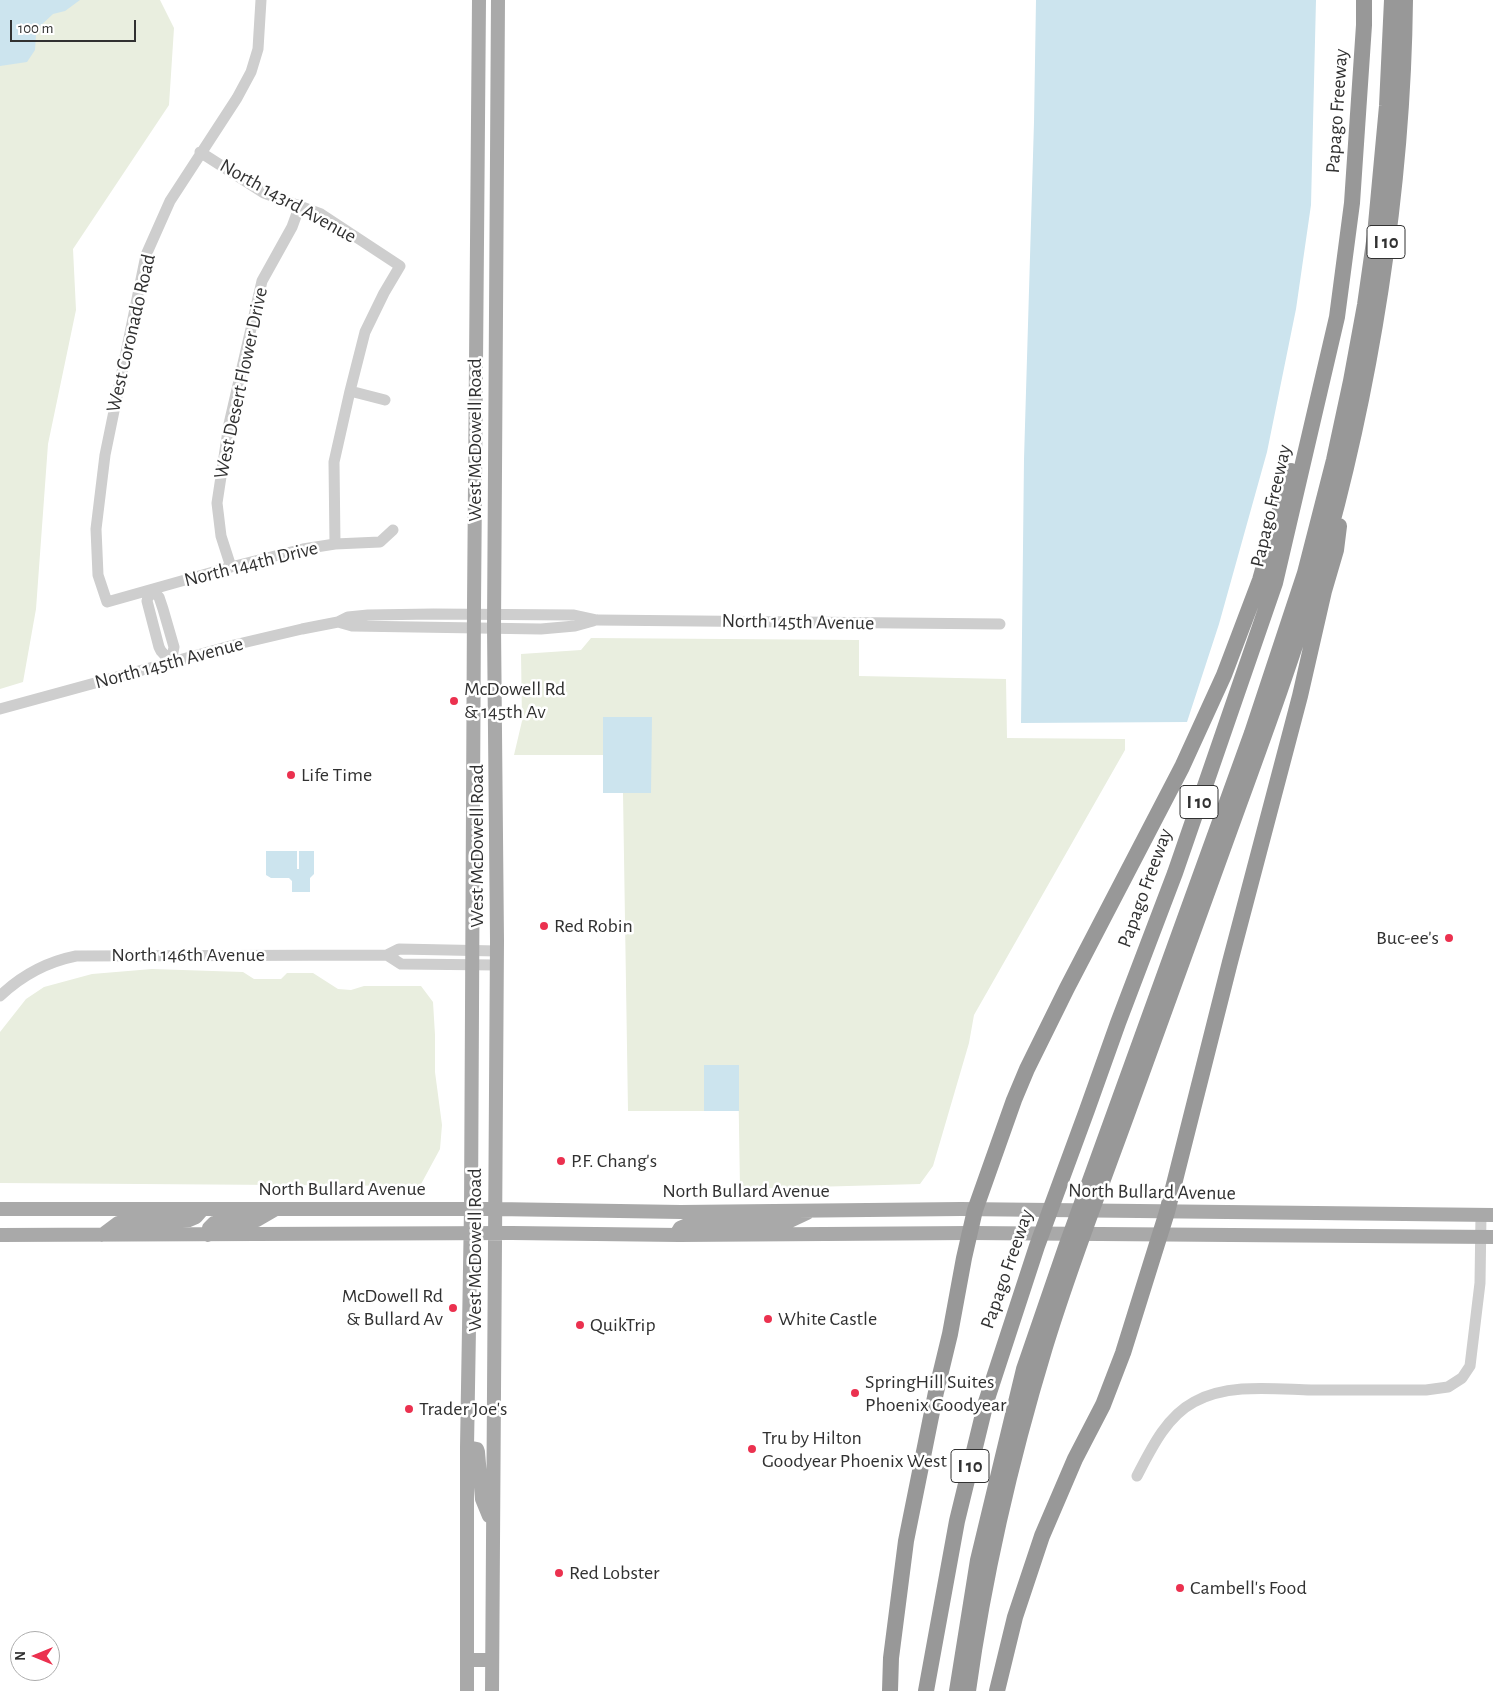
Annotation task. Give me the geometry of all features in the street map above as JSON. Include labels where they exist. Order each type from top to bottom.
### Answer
[{"type":"highway","name":"Papago Freeway","points":[[926,1691],[958,1521],[986,1402],[1037,1246],[1118,1022],[1175,872],[1275,583],[1337,317],[1352,203],[1363,44],[1364,0]]},
{"type":"highway","points":[[1092,1194],[1252,732],[1307,564],[1336,451],[1365,305],[1375,235],[1387,106],[1392,0]]},
{"type":"highway","name":"I 10","points":[[968,1691],[988,1573],[1010,1472],[1072,1247],[1286,672],[1317,574],[1346,466],[1368,358],[1386,245],[1396,160],[1406,5]]},
{"type":"highway","points":[[890,1691],[890,1658],[906,1541],[975,1210],[1027,1069],[1182,767],[1224,675],[1260,580],[1301,434],[1317,404]]},
{"type":"highway","points":[[997,1691],[1015,1617],[1042,1536],[1075,1459],[1103,1405],[1136,1314],[1167,1212],[1336,550],[1346,466]]},
{"type":"highway","points":[[956,1691],[978,1560],[1024,1369],[1072,1247]]},
{"type":"main road","name":"West McDowell Road","points":[[467,1691],[467,1447],[471,1234],[479,0]]},
{"type":"main road","name":"West McDowell Road","points":[[492,1691],[497,958],[494,621],[498,0]]},
{"type":"main road","points":[[478,72],[497,72]]},
{"type":"main road","name":"North Bullard Avenue","points":[[0,1209],[496,1209],[681,1212],[975,1210],[1487,1215]]},
{"type":"main road","points":[[102,1235],[118,1223],[189,1220],[196,1217],[203,1209]]},
{"type":"main road","points":[[208,1235],[208,1228],[214,1223],[257,1220],[277,1209]]},
{"type":"main road","points":[[676,1235],[680,1228],[687,1225],[790,1221],[812,1211]]},
{"type":"main road","name":"North Bullard Avenue","points":[[0,1235],[970,1233],[1487,1237]]},
{"type":"main road","points":[[467,1447],[477,1449],[478,1452],[482,1499],[492,1526]]},
{"type":"main road","points":[[467,1660],[492,1660]]},
{"type":"street","name":"West Coronado Road","points":[[107,602],[98,575],[96,529],[105,455],[146,256],[170,201],[200,152],[237,98],[251,72],[258,49],[261,0]]},
{"type":"street","name":"North 143rd Avenue","points":[[200,152],[264,193],[321,214],[400,266],[365,332],[350,391]]},
{"type":"street","name":"West Desert Flower Drive","points":[[231,567],[221,536],[217,503],[229,424],[262,281],[292,226],[300,206]]},
{"type":"street","points":[[335,544],[334,462],[350,391],[385,400]]},
{"type":"street","name":"North 144th Drive","points":[[107,602],[303,549],[335,544],[380,542],[393,530]]},
{"type":"street","points":[[150,590],[159,597],[163,609],[174,647],[171,662]]},
{"type":"street","name":"North 145th Avenue","points":[[0,708],[278,634],[338,622],[348,617],[368,615],[494,621],[541,629],[575,626],[597,620],[1000,624]]},
{"type":"street","name":"North 146th Avenue","points":[[0,996],[12,985],[32,972],[53,962],[76,956],[387,955],[399,949],[472,958],[497,958]]},
{"type":"street","points":[[1137,1476],[1162,1432],[1179,1413],[1194,1402],[1212,1394],[1245,1389],[1426,1390],[1448,1387],[1462,1378],[1470,1366],[1474,1342],[1487,1237],[1487,1215]]},
{"type":"shaded area","points":[[0,0],[160,0],[174,28],[169,105],[73,249],[76,310],[48,444],[36,609],[23,682],[0,689]]},
{"type":"shaded area","points":[[591,638],[859,640],[859,676],[1006,679],[1007,738],[1125,739],[1125,750],[974,1015],[969,1043],[933,1166],[920,1184],[740,1189],[738,1065],[704,1065],[704,1111],[628,1111],[623,793],[651,793],[603,717],[603,755],[514,755],[522,721],[521,654],[581,650]]},
{"type":"shaded area","points":[[152,969],[243,972],[254,979],[281,979],[287,973],[313,973],[338,989],[351,990],[364,986],[421,986],[433,1002],[435,1072],[442,1125],[440,1149],[420,1186],[0,1183],[0,1032],[26,999],[44,987],[92,974]]},
{"type":"water","points":[[0,0],[80,0],[65,11],[53,14],[39,27],[36,35],[35,50],[27,62],[0,66]]},
{"type":"water","points":[[1036,0],[1316,0],[1311,205],[1296,309],[1267,452],[1219,624],[1187,722],[1021,723],[1024,459]]},
{"type":"water","points":[[603,717],[652,717],[651,793],[603,793]]},
{"type":"water","points":[[266,851],[297,851],[297,869],[299,869],[299,851],[314,851],[314,874],[310,878],[310,892],[292,892],[292,881],[289,878],[271,878],[266,875]]},
{"type":"water","points":[[704,1065],[739,1065],[739,1111],[704,1111]]},
{"type":"place","name":"McDowell Rd & 145th Av","points":[[454,701]]},
{"type":"place","name":"Life Time","points":[[291,775]]},
{"type":"place","name":"Red Robin","points":[[544,926]]},
{"type":"place","name":"Buc-ee's","points":[[1449,938]]},
{"type":"place","name":"P.F. Chang's","points":[[561,1161]]},
{"type":"place","name":"McDowell Rd & Bullard Av","points":[[453,1308]]},
{"type":"place","name":"White Castle","points":[[768,1319]]},
{"type":"place","name":"QuikTrip","points":[[580,1325]]},
{"type":"place","name":"SpringHill Suites Phoenix Goodyear","points":[[855,1393]]},
{"type":"place","name":"Trader Joe's","points":[[409,1409]]},
{"type":"place","name":"Tru by Hilton Goodyear Phoenix West","points":[[752,1449]]},
{"type":"place","name":"Red Lobster","points":[[559,1573]]},
{"type":"place","name":"Cambell's Food","points":[[1180,1588]]}]
